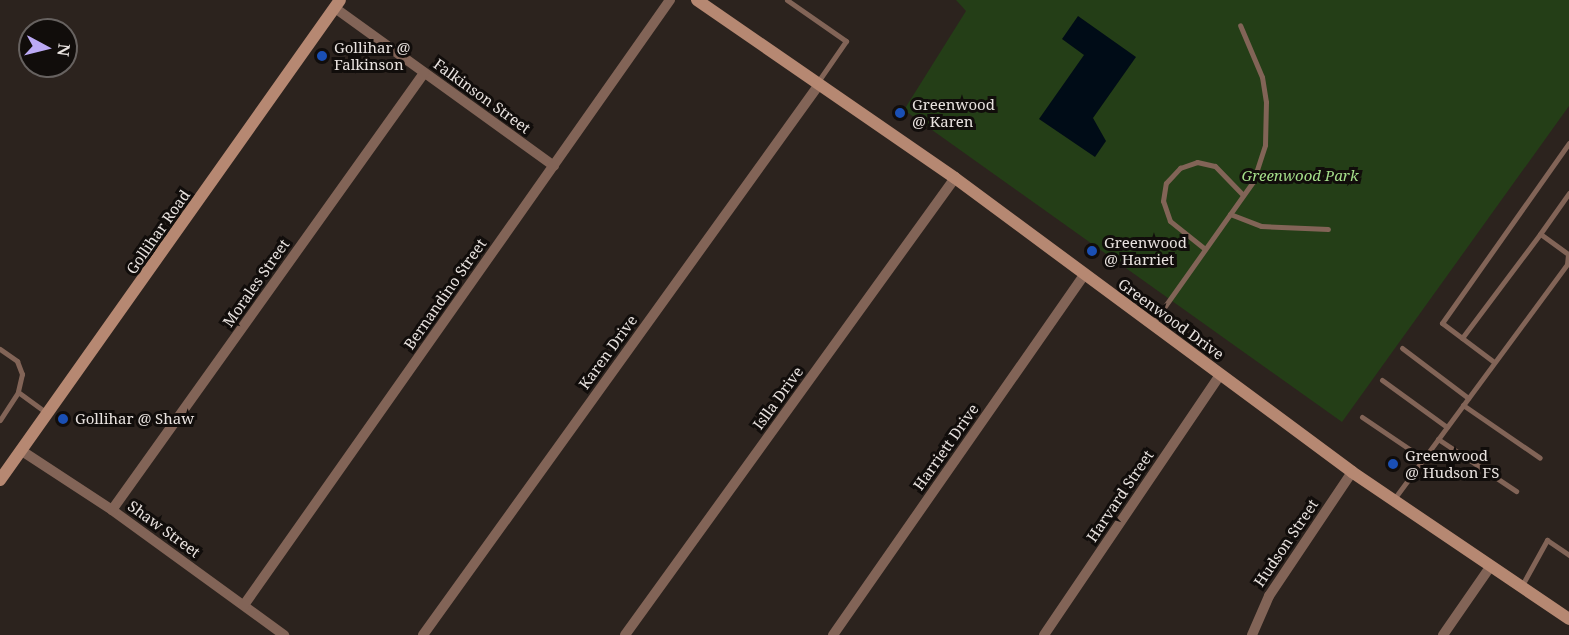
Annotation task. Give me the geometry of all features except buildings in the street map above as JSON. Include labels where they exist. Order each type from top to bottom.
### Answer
[{"type":"main road","name":"Greenwood Drive","points":[[697,0],[711,4],[817,85],[955,178],[1352,472],[1569,619]]},
{"type":"main road","name":"Gollihar Road","points":[[0,480],[337,4]]},
{"type":"street","name":"Bernandino Street","points":[[244,605],[670,0]]},
{"type":"street","name":"Falkinson Street","points":[[337,4],[424,73],[554,166]]},
{"type":"street","name":"Morales Street","points":[[112,510],[424,73]]},
{"type":"street","name":"Karen Drive","points":[[423,635],[817,85]]},
{"type":"street","name":"Islla Drive","points":[[625,635],[955,178]]},
{"type":"street","name":"Harriett Drive","points":[[833,635],[1084,275]]},
{"type":"street","name":"Harvard Street","points":[[1044,635],[1221,374]]},
{"type":"street","name":"Shaw Street","points":[[22,451],[112,510],[284,635]]},
{"type":"street","name":"Hudson Street","points":[[1252,635],[1269,596],[1352,472]]},
{"type":"street","points":[[1443,635],[1490,567]]},
{"type":"lane","points":[[788,0],[846,41],[817,85]]},
{"type":"lane","points":[[1152,324],[1252,182],[1265,145],[1266,102],[1262,77],[1240,25]]},
{"type":"lane","points":[[1494,362],[1442,323],[1569,143]]},
{"type":"lane","points":[[1205,249],[1170,221],[1163,201],[1166,183],[1180,168],[1197,162],[1215,166],[1243,195]]},
{"type":"lane","points":[[1462,338],[1569,193]]},
{"type":"lane","points":[[1230,214],[1262,226],[1328,229]]},
{"type":"lane","points":[[1393,500],[1568,264],[1569,254],[1540,234]]},
{"type":"lane","points":[[1402,348],[1468,398]]},
{"type":"lane","points":[[0,349],[17,361],[22,374],[18,392],[0,420]]},
{"type":"lane","points":[[1382,380],[1447,428]]},
{"type":"lane","points":[[18,392],[48,414]]},
{"type":"lane","points":[[1463,405],[1540,458]]},
{"type":"lane","points":[[1362,417],[1424,459]]},
{"type":"lane","points":[[1438,439],[1516,491]]},
{"type":"lane","points":[[1521,587],[1547,540],[1569,555]]},
{"type":"green space","name":"Greenwood Park","points":[[956,0],[1569,0],[1569,106],[1342,422],[904,110],[966,11]]},
{"type":"shaded area","points":[[1078,16],[1136,57],[1093,118],[1106,141],[1095,157],[1039,119],[1084,55],[1062,39]]},
{"type":"place","name":"Gollihar @ Falkinson","points":[[322,56]]},
{"type":"place","name":"Greenwood @ Karen","points":[[900,113]]},
{"type":"place","name":"Greenwood @ Harriet","points":[[1092,251]]},
{"type":"place","name":"Gollihar @ Shaw","points":[[63,419]]},
{"type":"place","name":"Greenwood @ Hudson FS","points":[[1393,464]]}]
